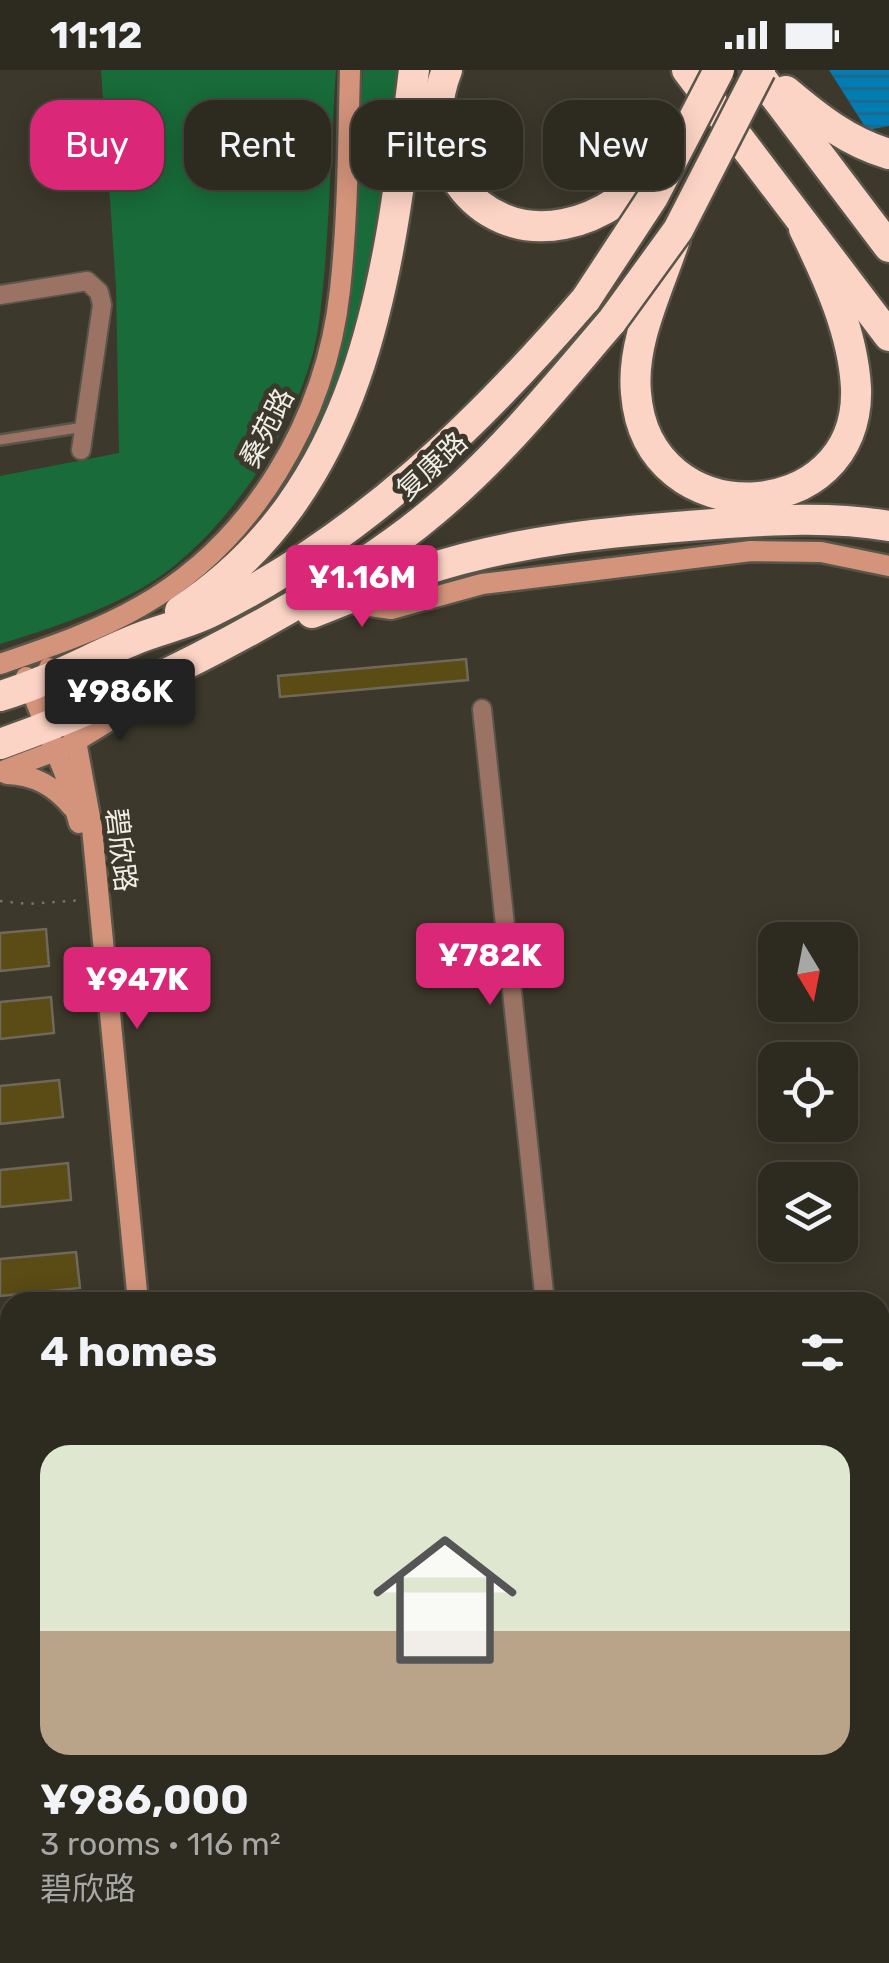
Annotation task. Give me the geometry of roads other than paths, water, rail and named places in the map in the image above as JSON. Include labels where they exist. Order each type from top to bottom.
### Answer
[{"type":"highway","points":[[139,638],[201,598],[243,562],[295,500],[331,439],[359,370],[378,300],[394,220],[414,70]]},
{"type":"highway","points":[[447,70],[437,104],[439,141],[452,175],[476,202],[508,220],[546,226],[584,219],[605,210],[630,190]]},
{"type":"highway","name":"复康路","points":[[0,744],[59,732],[208,656],[332,584],[434,511],[531,415],[612,321],[678,230],[759,70]]},
{"type":"highway","points":[[759,70],[836,130],[863,146],[889,154]]},
{"type":"highway","points":[[759,70],[889,247]]},
{"type":"highway","name":"复康路","points":[[684,116],[694,73]]},
{"type":"highway","points":[[694,73],[804,229],[889,336]]},
{"type":"highway","name":"复康路","points":[[19,676],[210,614],[368,516],[505,391],[586,298],[657,190]]},
{"type":"highway","points":[[678,230],[644,332],[634,376],[640,421],[646,438],[670,469],[703,491],[743,499],[784,493],[827,464],[846,435],[856,391],[838,307],[804,229]]},
{"type":"highway","points":[[208,656],[439,566],[549,542],[779,520],[849,520],[889,526]]},
{"type":"street","name":"桑苑路","points":[[19,676],[141,606],[200,564],[240,524],[277,476],[303,426],[334,334],[344,238],[350,70]]},
{"type":"street","points":[[0,295],[88,281],[98,292],[102,305],[81,450]]},
{"type":"street","points":[[341,601],[391,609],[482,584],[751,551],[822,552],[889,566]]},
{"type":"street","name":"碧欣路","points":[[19,676],[82,770],[100,898],[137,1292]]},
{"type":"street","points":[[0,772],[59,732],[19,676]]},
{"type":"street","points":[[482,709],[544,1292]]},
{"type":"street","name":"碧欣路","points":[[59,732],[76,812],[88,899],[127,1292]]},
{"type":"street","points":[[0,772],[37,779],[58,792],[76,812]]},
{"type":"lane","points":[[0,440],[84,428]]},
{"type":"water","points":[[829,70],[889,70],[889,126],[867,130]]}]
